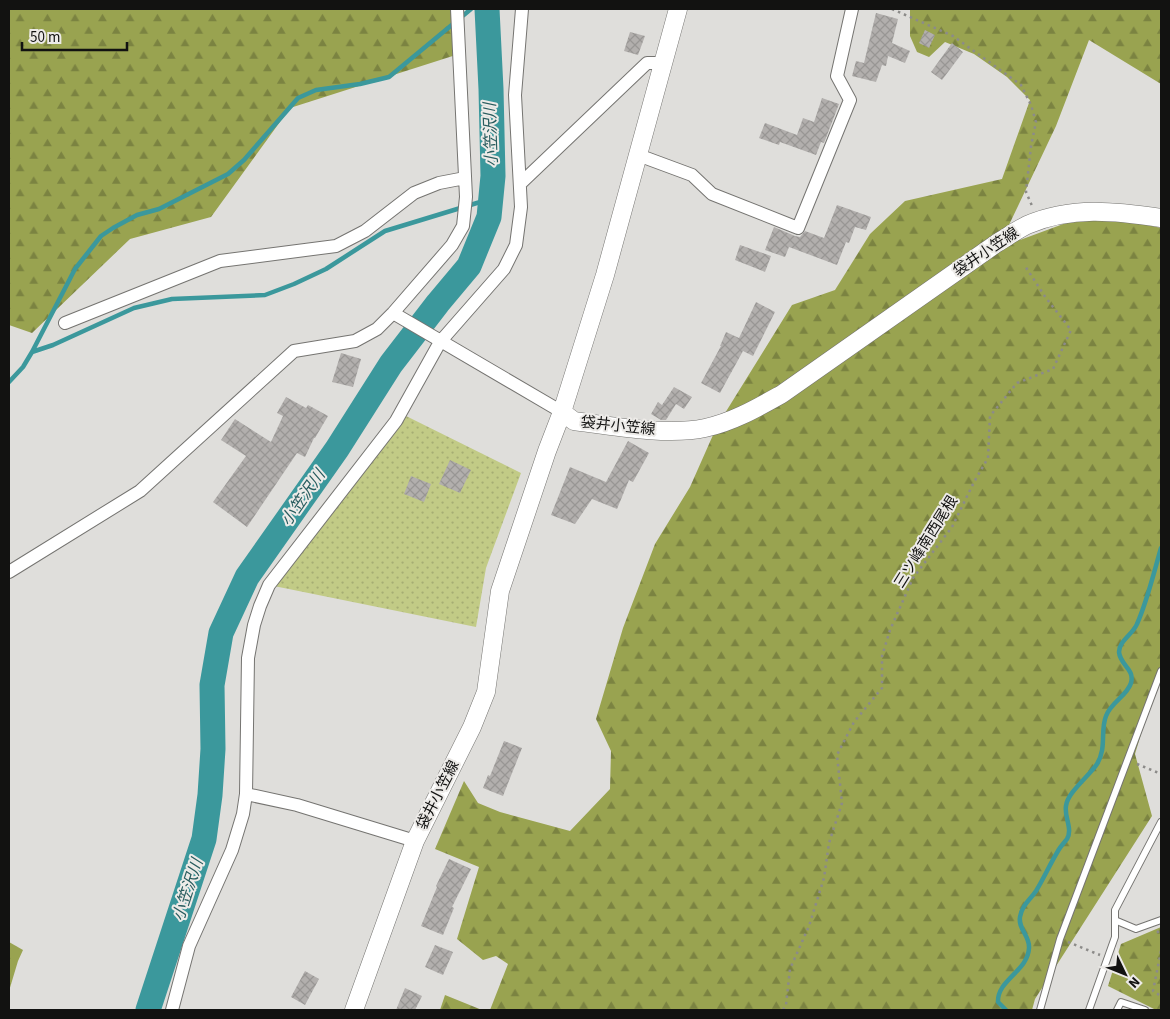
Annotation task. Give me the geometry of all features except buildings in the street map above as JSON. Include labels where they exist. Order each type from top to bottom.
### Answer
[{"type":"main road","points":[[562,412],[605,275],[678,9]]},
{"type":"main road","name":"袋井小笠線","points":[[354,1010],[415,841],[472,727],[486,692],[500,591],[562,412],[574,421],[671,431],[703,428],[747,414],[782,394],[997,243],[1026,226],[1037,221],[1069,213],[1088,211],[1115,211],[1161,218]]},
{"type":"street","points":[[9,572],[140,491],[294,351],[354,341],[377,329],[393,314],[452,245],[462,226],[466,197],[457,9]]},
{"type":"street","points":[[172,1010],[188,946],[218,885],[238,834],[246,794],[246,672],[254,625],[269,585],[396,421],[440,342],[504,269],[516,245],[521,206],[515,95],[522,9]]},
{"type":"street","points":[[638,155],[692,175],[712,194],[798,228],[850,100],[837,76],[852,9]]},
{"type":"street","points":[[520,184],[647,62],[663,63]]},
{"type":"street","points":[[65,324],[220,261],[336,246],[365,232],[414,193],[439,183],[465,178]]},
{"type":"street","points":[[393,314],[562,412]]},
{"type":"street","points":[[246,794],[297,805],[415,841]]},
{"type":"lane","points":[[1040,1010],[1060,939],[1161,671]]},
{"type":"lane","points":[[1089,1010],[1115,937],[1116,910],[1161,822]]},
{"type":"lane","points":[[1116,921],[1136,929],[1161,920]]},
{"type":"lane","points":[[1117,1010],[1121,1002],[1145,1010]]},
{"type":"path","points":[[892,9],[953,36],[1022,85],[1036,122],[1031,146],[1026,192],[1037,221]]},
{"type":"path","name":"三ツ峰南西尾根","points":[[783,1010],[786,1005],[790,969],[810,926],[824,878],[829,843],[842,803],[837,755],[854,722],[882,688],[882,656],[890,630],[914,578],[952,527],[988,458],[990,416],[1017,383],[1053,369],[1071,330],[1046,298],[1025,266]]},
{"type":"path","points":[[1128,761],[1161,774]]},
{"type":"path","points":[[1060,939],[1108,958]]},
{"type":"path","points":[[1161,951],[1153,991],[1161,996]]},
{"type":"green space","points":[[9,9],[454,9],[459,54],[290,108],[211,217],[130,239],[32,333],[9,325]]},
{"type":"green space","points":[[910,9],[1161,9],[1161,84],[1089,40],[1056,126],[1008,227],[1020,240],[1066,223],[1116,218],[1161,228],[1161,668],[1135,754],[1152,816],[1035,999],[1032,1010],[490,1010],[508,964],[496,956],[483,960],[457,939],[479,867],[435,849],[464,781],[478,803],[500,812],[570,831],[610,789],[611,751],[596,719],[623,628],[655,544],[690,487],[717,426],[792,305],[835,290],[870,234],[905,201],[1002,179],[1030,100],[1007,77],[974,54],[945,42],[929,57],[917,52],[910,36]]},
{"type":"green space","points":[[400,413],[521,473],[486,568],[476,627],[269,585]]},
{"type":"green space","points":[[1161,927],[1161,1010],[1156,1010],[1108,986],[1121,944]]},
{"type":"green space","points":[[9,942],[23,950],[9,991]]},
{"type":"green space","points":[[445,995],[482,1010],[440,1010]]},
{"type":"waterway","points":[[9,382],[23,367],[32,352],[75,269],[101,236],[137,215],[159,209],[228,174],[244,160],[298,98],[316,90],[360,84],[389,77],[471,9]]},
{"type":"waterway","name":"小笠沢川","points":[[148,1010],[204,839],[210,795],[213,749],[212,685],[221,633],[247,577],[337,449],[391,364],[469,266],[489,217],[493,176],[487,9]]},
{"type":"waterway","points":[[32,352],[53,345],[134,308],[172,299],[265,295],[326,269],[385,231],[490,199]]},
{"type":"waterway","points":[[1006,1010],[998,1002],[999,994],[1007,981],[1024,963],[1029,948],[1028,940],[1020,921],[1021,913],[1069,835],[1066,810],[1067,801],[1097,764],[1102,752],[1103,728],[1108,711],[1126,692],[1131,683],[1131,674],[1119,652],[1121,644],[1135,628],[1141,615],[1161,548]]}]
